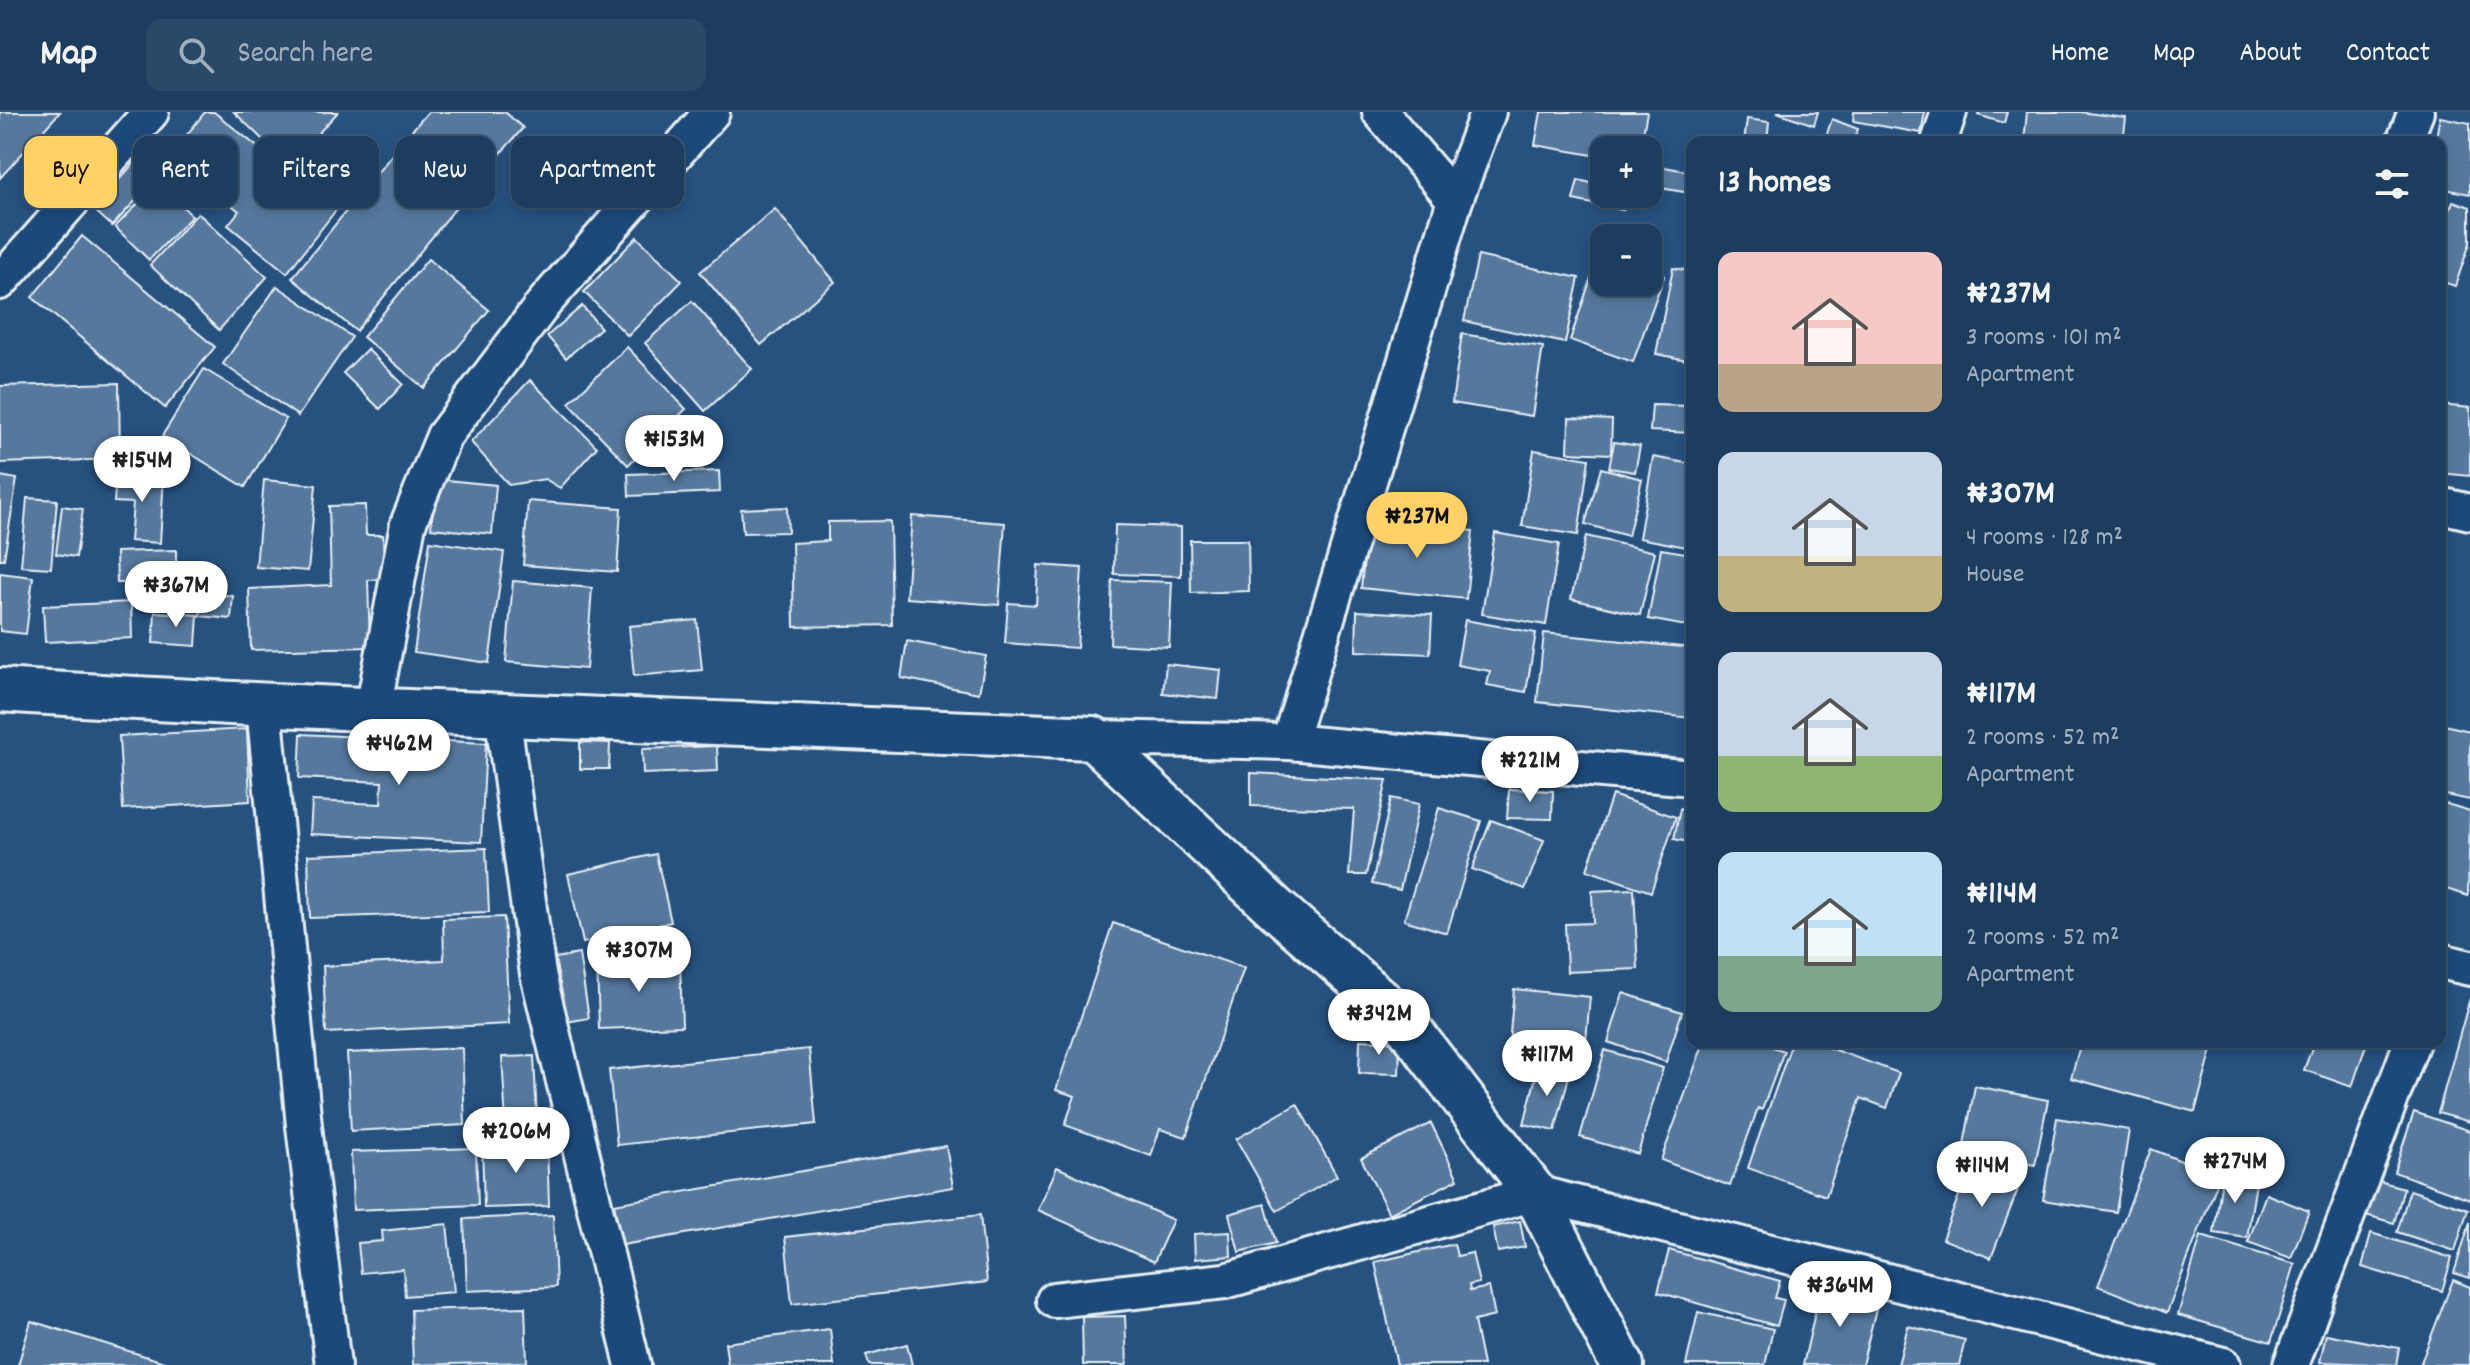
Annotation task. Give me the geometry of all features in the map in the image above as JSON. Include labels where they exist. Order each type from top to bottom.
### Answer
[{"type":"street","points":[[0,282],[151,112]]},
{"type":"street","points":[[373,710],[408,524],[444,436],[544,303],[712,112]]},
{"type":"street","points":[[1380,112],[1455,200]]},
{"type":"street","points":[[1289,742],[1455,200],[1488,112]]},
{"type":"street","points":[[1941,136],[1949,112]]},
{"type":"street","points":[[2406,136],[2416,112]]},
{"type":"street","points":[[2446,506],[2470,512]]},
{"type":"street","points":[[0,690],[264,706],[502,712],[1093,738],[1289,742],[1686,777]]},
{"type":"street","points":[[264,706],[304,1126],[333,1365]]},
{"type":"street","points":[[502,712],[538,974],[633,1365]]},
{"type":"street","points":[[1093,738],[1275,908],[1402,1019],[1535,1193],[1622,1365]]},
{"type":"street","points":[[2291,1365],[2410,1048]]},
{"type":"street","points":[[1054,1300],[1225,1281],[1535,1193],[2223,1365]]},
{"type":"building","points":[[0,112],[60,112],[38,136],[24,136],[24,152],[0,178]]},
{"type":"building","points":[[205,112],[214,112],[254,144],[254,208],[336,210],[287,273],[228,225],[239,211],[235,208],[238,208],[238,136],[186,136]]},
{"type":"building","points":[[234,112],[338,112],[316,136],[259,136]]},
{"type":"building","points":[[428,112],[505,112],[523,128],[516,136],[511,136],[511,142],[495,160],[495,136],[407,136]]},
{"type":"building","points":[[1541,112],[1647,112],[1643,136],[1590,136],[1590,155],[1535,145]]},
{"type":"building","points":[[1777,112],[1818,112],[1814,125]]},
{"type":"building","points":[[1854,112],[1925,112],[1921,133],[1853,121]]},
{"type":"building","points":[[1979,112],[2007,112],[2004,123],[1978,115]]},
{"type":"building","points":[[2027,112],[2080,112],[2126,118],[2124,136],[2025,136]]},
{"type":"building","points":[[2440,117],[2470,123],[2470,194],[2446,189],[2446,136],[2436,136]]},
{"type":"building","points":[[1747,119],[1769,122],[1768,136],[1745,136]]},
{"type":"building","points":[[1832,119],[1858,129],[1855,136],[1826,136]]},
{"type":"building","points":[[395,151],[395,208],[456,208],[356,331],[292,278],[349,208],[379,208],[379,171]]},
{"type":"building","points":[[133,164],[133,204],[112,226],[93,209],[117,208],[117,182]]},
{"type":"building","points":[[1662,167],[1686,171],[1686,192],[1662,188]]},
{"type":"building","points":[[1578,180],[1590,183],[1590,203],[1573,200]]},
{"type":"building","points":[[2453,201],[2470,207],[2470,243],[2455,286],[2446,283],[2446,221]]},
{"type":"building","points":[[134,208],[184,208],[192,216],[149,260],[115,227]]},
{"type":"building","points":[[775,209],[835,282],[761,345],[700,272]]},
{"type":"building","points":[[198,213],[267,277],[219,330],[150,265]]},
{"type":"building","points":[[82,236],[215,347],[165,408],[32,297]]},
{"type":"building","points":[[637,237],[682,281],[628,336],[584,292]]},
{"type":"building","points":[[1478,256],[1579,278],[1565,343],[1464,321]]},
{"type":"building","points":[[428,259],[489,310],[424,388],[363,337]]},
{"type":"building","points":[[1673,268],[1686,270],[1686,360],[1656,354]]},
{"type":"building","points":[[1590,281],[1590,296],[1657,296],[1633,362],[1570,340]]},
{"type":"building","points":[[277,286],[352,337],[298,416],[223,364]]},
{"type":"building","points":[[692,301],[752,369],[705,411],[645,343]]},
{"type":"building","points":[[582,306],[601,328],[566,358],[547,336]]},
{"type":"building","points":[[1462,334],[1543,347],[1532,416],[1452,403]]},
{"type":"building","points":[[627,347],[686,409],[628,465],[569,403]]},
{"type":"building","points":[[367,349],[403,384],[380,409],[343,373]]},
{"type":"building","points":[[204,369],[286,419],[245,487],[162,436]]},
{"type":"building","points":[[530,380],[597,447],[560,488],[545,479],[509,485],[471,442]]},
{"type":"building","points":[[119,383],[120,459],[0,463],[0,386]]},
{"type":"building","points":[[1652,405],[1686,406],[1686,433],[1650,431]]},
{"type":"building","points":[[2446,406],[2470,408],[2470,476],[2446,474]]},
{"type":"building","points":[[1569,418],[1612,420],[1611,454],[1568,452]]},
{"type":"building","points":[[1614,442],[1640,446],[1635,472],[1609,468]]},
{"type":"building","points":[[1534,450],[1589,459],[1578,535],[1522,526]]},
{"type":"building","points":[[1653,457],[1686,463],[1686,547],[1639,538]]},
{"type":"building","points":[[1601,468],[1642,479],[1628,536],[1585,524]]},
{"type":"building","points":[[719,471],[720,492],[629,496],[628,474]]},
{"type":"building","points":[[116,472],[164,475],[160,543],[130,541],[133,503],[114,502]]},
{"type":"building","points":[[0,476],[17,479],[4,559],[0,559]]},
{"type":"building","points":[[436,479],[496,485],[492,534],[431,528]]},
{"type":"building","points":[[264,480],[316,485],[308,571],[256,567]]},
{"type":"building","points":[[27,498],[57,500],[51,568],[21,566]]},
{"type":"building","points":[[528,501],[621,508],[617,572],[523,565]]},
{"type":"building","points":[[365,505],[366,535],[383,535],[384,579],[368,580],[370,647],[251,650],[249,589],[331,585],[329,506]]},
{"type":"building","points":[[62,506],[83,509],[76,557],[56,554]]},
{"type":"building","points":[[787,507],[788,532],[743,533],[741,509]]},
{"type":"building","points":[[912,516],[1005,523],[999,605],[906,598]]},
{"type":"building","points":[[1368,520],[1473,531],[1466,599],[1361,588]]},
{"type":"building","points":[[890,521],[892,625],[794,627],[792,543],[828,541],[828,522]]},
{"type":"building","points":[[1115,525],[1181,527],[1181,576],[1114,574]]},
{"type":"building","points":[[1495,533],[1559,544],[1546,625],[1482,614]]},
{"type":"building","points":[[1586,536],[1655,552],[1640,615],[1571,599]]},
{"type":"building","points":[[1190,540],[1248,540],[1249,591],[1191,593]]},
{"type":"building","points":[[430,541],[504,552],[489,663],[414,652]]},
{"type":"building","points":[[1661,549],[1686,553],[1686,626],[1648,619]]},
{"type":"building","points":[[176,550],[176,582],[117,583],[116,552]]},
{"type":"building","points":[[1038,565],[1082,568],[1077,648],[1005,643],[1008,603],[1036,605]]},
{"type":"building","points":[[0,573],[33,577],[26,634],[0,631]]},
{"type":"building","points":[[1112,580],[1172,582],[1169,647],[1110,644]]},
{"type":"building","points":[[513,581],[592,588],[586,669],[506,662]]},
{"type":"building","points":[[202,593],[233,596],[231,619],[200,616]]},
{"type":"building","points":[[131,602],[132,638],[45,642],[43,606]]},
{"type":"building","points":[[1357,611],[1432,615],[1430,654],[1356,651]]},
{"type":"building","points":[[155,612],[198,615],[196,646],[153,643]]},
{"type":"building","points":[[697,620],[702,670],[634,676],[629,626]]},
{"type":"building","points":[[1465,620],[1536,633],[1526,692],[1487,685],[1490,671],[1457,665]]},
{"type":"building","points":[[1544,633],[1686,647],[1686,717],[1537,702]]},
{"type":"building","points":[[907,641],[986,656],[979,693],[901,678]]},
{"type":"building","points":[[1166,664],[1221,670],[1218,699],[1163,693]]},
{"type":"building","points":[[2446,725],[2470,731],[2470,800],[2446,795]]},
{"type":"building","points":[[247,729],[250,801],[123,809],[119,736]]},
{"type":"building","points":[[301,734],[486,743],[481,842],[310,834],[312,801],[381,804],[382,782],[299,778]]},
{"type":"building","points":[[580,742],[610,743],[609,769],[580,769]]},
{"type":"building","points":[[717,746],[718,771],[643,774],[642,749]]},
{"type":"building","points":[[1251,773],[1387,780],[1366,875],[1349,875],[1354,809],[1251,806]]},
{"type":"building","points":[[1509,789],[1553,791],[1552,819],[1507,818]]},
{"type":"building","points":[[1612,795],[1676,817],[1651,892],[1587,870]]},
{"type":"building","points":[[1391,798],[1419,804],[1400,890],[1372,884]]},
{"type":"building","points":[[2446,804],[2470,811],[2468,896],[2446,889]]},
{"type":"building","points":[[1439,808],[1481,821],[1447,933],[1404,920]]},
{"type":"building","points":[[1680,809],[1686,810],[1686,842],[1674,839]]},
{"type":"building","points":[[1491,820],[1544,840],[1525,889],[1472,869]]},
{"type":"building","points":[[486,848],[489,912],[310,918],[308,855]]},
{"type":"building","points":[[656,854],[671,922],[583,943],[568,874]]},
{"type":"building","points":[[1634,889],[1638,969],[1567,972],[1565,924],[1593,923],[1592,891]]},
{"type":"building","points":[[504,917],[509,1024],[326,1033],[323,966],[444,960],[443,919]]},
{"type":"building","points":[[1113,923],[1244,968],[1186,1137],[1160,1129],[1151,1156],[1065,1125],[1075,1096],[1056,1090]]},
{"type":"building","points":[[579,954],[589,1018],[566,1022],[555,958]]},
{"type":"building","points":[[680,959],[682,1026],[599,1029],[597,961]]},
{"type":"building","points":[[1514,989],[1590,997],[1584,1063],[1508,1055]]},
{"type":"building","points":[[1623,993],[1682,1012],[1666,1062],[1608,1042]]},
{"type":"building","points":[[2470,998],[2470,1122],[2438,1113]]},
{"type":"building","points":[[1360,1040],[1400,1042],[1399,1074],[1359,1073]]},
{"type":"building","points":[[462,1048],[465,1125],[351,1131],[347,1053]]},
{"type":"building","points":[[1702,1048],[1776,1048],[1784,1051],[1762,1110],[1758,1108],[1730,1186],[1661,1160]]},
{"type":"building","points":[[1790,1048],[1830,1048],[1899,1073],[1887,1108],[1861,1098],[1826,1196],[1748,1168]]},
{"type":"building","points":[[2079,1048],[2212,1048],[2195,1112],[2071,1078]]},
{"type":"building","points":[[2312,1048],[2365,1048],[2352,1087],[2304,1070]]},
{"type":"building","points":[[809,1049],[816,1124],[617,1145],[609,1070]]},
{"type":"building","points":[[1605,1050],[1663,1068],[1638,1154],[1580,1137]]},
{"type":"building","points":[[534,1056],[537,1121],[506,1123],[502,1057]]},
{"type":"building","points":[[1539,1064],[1570,1072],[1555,1131],[1524,1124]]},
{"type":"building","points":[[1975,1086],[2048,1100],[2035,1165],[1963,1150]]},
{"type":"building","points":[[1297,1104],[1337,1176],[1277,1211],[1236,1139]]},
{"type":"building","points":[[2414,1112],[2470,1131],[2470,1199],[2394,1172]]},
{"type":"building","points":[[2057,1118],[2129,1130],[2116,1212],[2043,1200]]},
{"type":"building","points":[[1431,1123],[1458,1179],[1389,1214],[1361,1158]]},
{"type":"building","points":[[547,1142],[549,1206],[484,1208],[482,1144]]},
{"type":"building","points":[[946,1146],[953,1187],[622,1245],[614,1204]]},
{"type":"building","points":[[476,1148],[478,1205],[353,1210],[351,1152]]},
{"type":"building","points":[[2151,1149],[2220,1176],[2167,1313],[2098,1286]]},
{"type":"building","points":[[1973,1160],[2022,1179],[1991,1258],[1942,1239]]},
{"type":"building","points":[[1057,1167],[1173,1220],[1154,1262],[1038,1210]]},
{"type":"building","points":[[2223,1172],[2257,1177],[2247,1238],[2214,1233]]},
{"type":"building","points":[[2375,1180],[2404,1188],[2394,1223],[2366,1215]]},
{"type":"building","points":[[2410,1190],[2468,1209],[2455,1251],[2397,1232]]},
{"type":"building","points":[[2266,1194],[2309,1211],[2291,1258],[2248,1242]]},
{"type":"building","points":[[1265,1204],[1276,1243],[1239,1252],[1229,1214]]},
{"type":"building","points":[[553,1215],[556,1287],[467,1291],[464,1219]]},
{"type":"building","points":[[980,1215],[987,1282],[792,1304],[785,1237]]},
{"type":"building","points":[[1520,1221],[1525,1247],[1498,1252],[1493,1227]]},
{"type":"building","points":[[2470,1222],[2470,1278],[2454,1273]]},
{"type":"building","points":[[447,1224],[454,1292],[405,1296],[403,1269],[361,1273],[358,1243],[383,1241],[382,1231]]},
{"type":"building","points":[[1230,1232],[1231,1256],[1195,1259],[1194,1234]]},
{"type":"building","points":[[2371,1233],[2452,1258],[2442,1291],[2362,1267]]},
{"type":"building","points":[[2201,1236],[2295,1264],[2271,1342],[2178,1315]]},
{"type":"building","points":[[1454,1244],[1457,1256],[1472,1253],[1479,1283],[1469,1285],[1470,1291],[1489,1287],[1495,1316],[1474,1321],[1483,1365],[1397,1365],[1375,1262]]},
{"type":"building","points":[[1669,1250],[1780,1281],[1775,1298],[1784,1300],[1777,1326],[1658,1292]]},
{"type":"building","points":[[2453,1280],[2470,1287],[2470,1365],[2420,1365]]},
{"type":"building","points":[[1821,1287],[1878,1301],[1862,1365],[1803,1365]]},
{"type":"building","points":[[525,1307],[527,1362],[413,1365],[411,1310]]},
{"type":"building","points":[[1698,1312],[1773,1329],[1765,1365],[1686,1365]]},
{"type":"building","points":[[1125,1316],[1127,1365],[1083,1365],[1082,1317]]},
{"type":"building","points":[[31,1321],[174,1365],[18,1365]]},
{"type":"building","points":[[1908,1326],[1965,1340],[1959,1365],[1898,1365]]},
{"type":"building","points":[[830,1329],[834,1365],[728,1365],[725,1343]]},
{"type":"building","points":[[2326,1334],[2399,1348],[2396,1365],[2320,1362]]},
{"type":"building","points":[[907,1344],[912,1365],[869,1365],[866,1355]]}]
